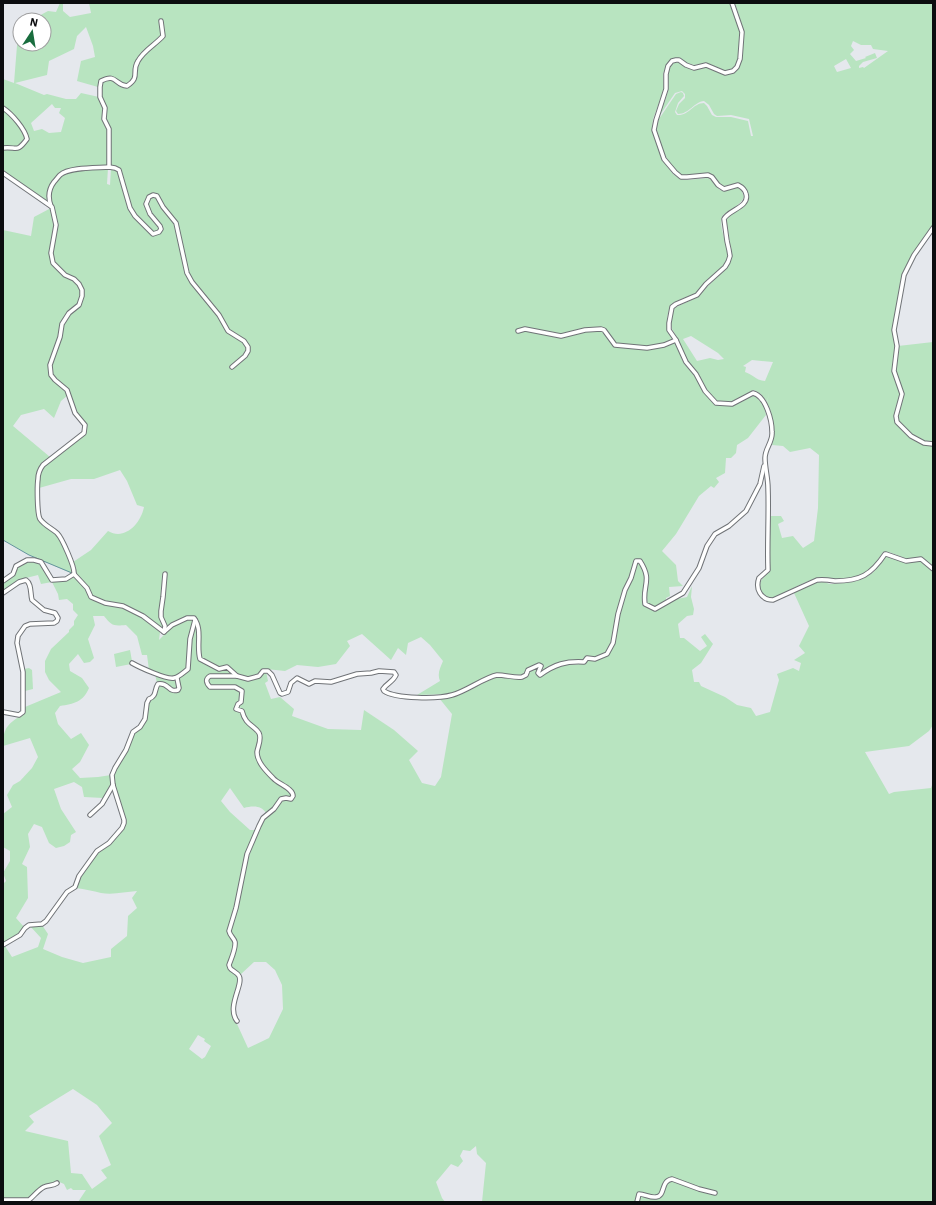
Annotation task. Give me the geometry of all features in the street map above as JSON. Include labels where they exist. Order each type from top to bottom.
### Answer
[{"type":"street","points":[[732,3],[742,32],[740,59],[737,67],[725,73],[706,65],[694,68],[679,60],[672,62],[668,66],[666,74],[666,90],[654,130],[664,159],[681,177],[708,175],[712,177],[718,186],[724,188],[738,185],[744,189],[747,197],[739,208],[725,216],[724,219],[730,256],[725,267],[696,295],[672,307],[669,330],[676,340],[686,362],[696,374],[705,391],[716,403],[732,404],[753,393],[757,394],[765,402],[768,409],[772,432],[771,441],[765,453],[768,487],[768,570],[761,576],[758,582],[758,589],[761,596],[773,600],[817,580],[824,579],[846,581],[857,579],[871,572],[884,554],[906,561],[921,559],[933,569]]},
{"type":"street","points":[[110,167],[109,129],[104,119],[105,108],[100,97],[100,87],[102,81],[109,77],[113,78],[120,84],[127,86],[134,80],[136,76],[136,63],[142,54],[157,43],[163,36],[161,21]]},
{"type":"street","points":[[3,108],[14,117],[26,135],[27,140],[17,149],[3,148]]},
{"type":"street","points":[[164,632],[142,616],[123,606],[91,597],[88,588],[74,574],[70,557],[58,534],[44,524],[39,518],[39,471],[43,465],[84,433],[85,428],[85,425],[75,413],[67,390],[51,375],[50,365],[60,337],[62,324],[69,313],[79,305],[82,296],[82,290],[79,284],[74,279],[65,275],[53,263],[51,253],[56,225],[49,200],[49,193],[52,185],[61,174],[71,170],[110,167],[116,168],[119,170],[130,208],[135,216],[153,234],[159,232],[161,229],[150,214],[146,204],[149,197],[153,195],[157,196],[163,207],[176,224],[187,273],[192,282],[219,315],[228,331],[244,341],[248,347],[245,356],[232,367]]},
{"type":"street","points":[[3,173],[52,207]]},
{"type":"street","points":[[933,228],[914,255],[904,275],[894,330],[897,346],[894,371],[902,394],[896,416],[897,422],[911,436],[924,443],[933,444]]},
{"type":"street","points":[[518,331],[525,329],[561,336],[597,328],[604,330],[615,345],[647,348],[664,345],[676,340]]},
{"type":"street","points":[[238,1021],[233,1013],[237,990],[241,980],[229,965],[235,942],[229,931],[236,908],[248,854],[263,818],[274,809],[281,799],[291,799],[293,796],[291,791],[274,780],[259,761],[257,752],[260,738],[259,734],[248,724],[242,711],[236,709],[238,704],[241,702],[242,691],[235,687],[213,688],[210,687],[206,680],[210,676],[237,676],[248,679],[259,676],[263,671],[268,671],[272,675],[280,693],[282,694],[288,692],[291,683],[297,678],[309,684],[315,681],[331,682],[357,674],[389,671],[394,672],[396,675],[393,681],[387,684],[383,690],[387,694],[398,696],[438,697],[452,695],[497,675],[522,677],[526,675],[528,670],[539,665],[541,666],[538,673],[540,675],[558,664],[584,662],[587,658],[595,659],[604,656],[613,644],[621,602],[625,590],[632,578],[636,561],[640,561],[646,570],[648,581],[644,599],[645,604],[655,609],[683,593],[699,568],[707,546],[715,534],[729,526],[746,511],[760,484],[765,460]]},
{"type":"street","points":[[3,581],[13,574],[16,566],[27,560],[42,562],[52,580],[66,579],[74,574]]},
{"type":"street","points":[[164,632],[165,626],[161,617],[161,611],[164,597],[165,574]]},
{"type":"street","points":[[3,593],[19,582],[26,580],[30,585],[32,600],[44,610],[54,613],[58,618],[54,623],[30,624],[21,630],[17,642],[23,672],[23,712],[19,715],[3,712]]},
{"type":"street","points":[[164,632],[172,625],[182,620],[194,618],[199,627],[198,651],[200,659],[219,669],[227,667],[237,676]]},
{"type":"street","points":[[132,663],[140,668],[171,679],[176,678],[188,669],[190,638],[195,620]]},
{"type":"street","points":[[3,945],[20,935],[25,928],[30,925],[42,924],[46,921],[67,892],[74,887],[79,876],[97,851],[109,843],[122,828],[124,820],[113,785],[112,775],[126,750],[133,732],[140,727],[145,719],[147,703],[155,694],[158,684],[163,683],[172,690],[178,690],[179,688],[176,678]]},
{"type":"street","points":[[90,815],[102,804],[113,785]]},
{"type":"street","points":[[637,1202],[639,1194],[655,1197],[662,1194],[665,1182],[668,1179],[715,1193]]},
{"type":"street","points":[[3,1200],[29,1200],[37,1191],[57,1183]]},
{"type":"green space","points":[[60,3],[63,3],[63,11],[70,17],[91,13],[89,3],[730,3],[740,32],[738,59],[736,65],[732,69],[725,71],[706,63],[694,65],[687,63],[680,58],[671,60],[666,65],[663,74],[664,89],[653,119],[652,130],[662,160],[673,174],[680,179],[687,180],[707,178],[710,179],[720,190],[724,191],[738,187],[741,189],[744,197],[742,201],[723,215],[721,221],[727,251],[726,260],[724,265],[705,282],[695,294],[681,299],[670,306],[667,323],[673,340],[663,344],[647,347],[643,345],[618,345],[617,347],[646,348],[675,342],[684,364],[695,376],[704,392],[715,405],[732,406],[753,395],[760,401],[765,409],[766,415],[748,438],[737,445],[736,453],[731,458],[726,458],[725,473],[716,478],[719,482],[714,488],[711,486],[699,496],[676,534],[662,551],[676,565],[678,581],[683,586],[669,587],[670,596],[666,598],[666,602],[655,607],[646,604],[645,597],[648,578],[647,573],[641,560],[636,560],[634,562],[630,577],[623,590],[611,643],[606,653],[595,657],[587,657],[583,661],[560,663],[540,674],[539,673],[542,666],[539,664],[527,669],[525,674],[522,675],[497,674],[452,694],[417,695],[440,681],[439,673],[443,661],[430,645],[421,637],[408,643],[406,655],[398,648],[391,660],[362,634],[347,641],[350,646],[336,664],[318,667],[297,665],[285,671],[266,669],[258,675],[249,678],[241,676],[227,666],[219,668],[201,658],[199,626],[194,617],[179,620],[166,630],[166,625],[162,617],[162,611],[165,597],[166,577],[163,577],[162,596],[159,611],[164,626],[163,631],[139,613],[128,607],[92,596],[89,587],[76,574],[76,568],[73,562],[91,550],[108,531],[120,534],[131,529],[140,519],[144,507],[137,505],[127,481],[120,470],[94,479],[71,479],[39,488],[41,472],[44,466],[85,434],[86,424],[76,412],[68,389],[56,379],[53,374],[52,366],[61,338],[63,324],[70,314],[80,306],[83,301],[83,289],[80,283],[75,278],[66,274],[54,262],[52,253],[57,225],[50,200],[50,193],[53,185],[61,175],[71,172],[108,168],[107,184],[110,185],[111,168],[115,169],[118,171],[129,208],[134,217],[152,235],[160,233],[162,229],[148,208],[149,199],[153,196],[156,197],[162,208],[175,224],[186,273],[191,283],[218,315],[227,332],[243,342],[247,347],[244,356],[229,367],[231,369],[246,357],[249,352],[249,346],[245,340],[229,330],[220,314],[188,273],[178,223],[164,206],[158,195],[153,193],[148,196],[145,203],[148,215],[159,229],[158,231],[153,232],[136,215],[131,207],[120,170],[116,166],[111,166],[111,129],[105,119],[107,108],[101,96],[101,87],[103,82],[111,79],[120,85],[127,87],[132,84],[136,78],[137,67],[140,59],[164,36],[162,20],[160,21],[162,36],[144,51],[135,63],[133,77],[130,82],[126,84],[113,77],[100,80],[98,87],[77,81],[81,61],[95,57],[93,46],[86,27],[77,36],[74,49],[49,61],[47,75],[15,83],[44,95],[47,94],[66,99],[76,99],[81,93],[99,97],[104,108],[102,119],[108,130],[108,166],[75,168],[60,174],[50,186],[48,195],[49,204],[3,172],[3,149],[19,149],[28,140],[25,131],[18,121],[7,109],[3,107],[3,79],[14,83],[16,52],[52,52],[52,12],[46,12],[48,11],[56,12]],"holes":[[[52,104],[55,108],[61,108],[59,113],[65,118],[61,132],[49,133],[42,129],[34,131],[31,123]]]},
{"type":"green space","points":[[735,3],[933,3],[933,226],[906,267],[892,330],[895,346],[893,371],[901,394],[896,406],[896,422],[910,437],[933,445],[933,566],[922,557],[907,559],[889,552],[883,552],[868,570],[856,577],[841,580],[817,578],[775,598],[769,599],[762,592],[760,586],[765,575],[769,572],[770,516],[781,516],[784,521],[778,524],[782,538],[793,536],[803,548],[814,541],[818,508],[819,455],[810,448],[790,452],[783,446],[772,445],[774,432],[770,409],[767,403],[769,393],[767,402],[761,394],[754,390],[731,402],[717,401],[707,390],[698,373],[688,362],[672,329],[671,323],[674,308],[698,297],[727,268],[732,257],[726,219],[742,207],[749,198],[746,189],[739,183],[724,186],[708,173],[685,176],[678,172],[673,168],[665,156],[657,128],[659,118],[676,94],[681,92],[684,96],[678,103],[675,112],[677,115],[685,114],[697,105],[704,103],[712,115],[716,117],[731,117],[748,121],[751,136],[753,136],[749,119],[731,115],[717,116],[704,101],[697,103],[685,112],[678,114],[676,111],[679,104],[685,98],[685,94],[682,91],[675,93],[660,115],[668,91],[668,74],[670,65],[678,62],[685,67],[694,70],[705,67],[725,75],[734,72],[739,68],[742,59],[744,32]],"holes":[[[853,41],[861,45],[871,45],[873,49],[888,51],[864,68],[859,68],[863,62],[877,58],[875,53],[856,61],[850,54],[854,50],[851,46]],[[846,59],[851,68],[837,72],[834,66]],[[691,336],[718,353],[724,359],[718,360],[710,358],[697,361],[683,339]],[[752,360],[773,362],[765,381],[759,380],[745,372],[746,367],[743,366]]]},
{"type":"green space","points":[[3,110],[13,118],[25,136],[25,139],[16,147],[3,148]]},
{"type":"green space","points":[[51,208],[54,225],[52,263],[78,284],[81,290],[78,305],[68,312],[61,324],[59,337],[49,365],[50,375],[66,390],[68,395],[61,401],[54,418],[44,409],[21,415],[13,426],[50,457],[38,471],[38,518],[57,535],[69,557],[73,574],[29,555],[3,540],[3,230],[31,236],[34,217]]},
{"type":"green space","points":[[933,342],[933,442],[924,441],[912,435],[898,421],[903,393],[895,371],[898,346]]},
{"type":"green space","points":[[886,556],[906,563],[920,561],[933,572],[933,725],[929,731],[909,746],[865,752],[889,794],[894,792],[931,788],[933,782],[933,1202],[638,1202],[640,1195],[652,1198],[659,1197],[662,1195],[669,1181],[672,1180],[699,1191],[716,1194],[715,1192],[699,1188],[678,1179],[668,1178],[664,1182],[658,1195],[655,1196],[639,1193],[636,1202],[482,1202],[486,1163],[477,1154],[476,1146],[470,1151],[463,1150],[460,1156],[463,1161],[458,1167],[451,1164],[436,1182],[445,1202],[78,1202],[86,1190],[73,1190],[71,1188],[67,1190],[64,1184],[57,1181],[39,1188],[28,1199],[3,1199],[3,946],[5,946],[12,957],[38,947],[41,938],[30,926],[42,925],[48,934],[43,949],[62,957],[83,963],[111,957],[111,949],[127,936],[128,916],[137,908],[132,898],[137,891],[106,894],[76,888],[80,876],[98,852],[110,844],[125,823],[114,785],[116,768],[128,750],[134,733],[141,728],[147,719],[148,703],[157,694],[159,685],[165,685],[171,691],[175,692],[177,692],[180,688],[178,679],[189,670],[191,639],[196,623],[198,628],[196,651],[199,660],[219,671],[227,668],[234,675],[209,674],[205,679],[206,684],[213,689],[231,689],[241,692],[240,701],[236,704],[236,710],[241,712],[243,718],[258,735],[256,752],[258,762],[273,781],[292,793],[290,797],[281,799],[266,813],[259,807],[244,808],[230,788],[221,801],[230,812],[250,830],[256,830],[246,854],[235,907],[228,931],[228,934],[234,942],[228,968],[236,974],[239,980],[235,990],[232,1013],[248,1048],[269,1038],[283,1009],[282,985],[275,970],[266,962],[254,962],[240,975],[233,969],[231,965],[236,941],[230,931],[247,862],[261,825],[266,817],[275,810],[283,800],[291,800],[295,797],[292,791],[273,777],[261,762],[259,752],[261,734],[245,718],[243,711],[237,708],[242,702],[243,690],[235,686],[210,686],[208,682],[209,678],[236,677],[248,680],[260,677],[266,671],[268,681],[265,683],[271,699],[280,697],[294,709],[292,716],[328,729],[361,730],[364,710],[394,730],[418,751],[409,760],[422,783],[435,786],[441,777],[452,714],[439,698],[452,696],[497,677],[523,678],[527,676],[529,671],[539,667],[536,673],[540,676],[557,666],[578,664],[608,655],[614,644],[619,614],[626,591],[633,578],[637,562],[640,562],[645,569],[646,574],[646,584],[643,597],[644,606],[655,610],[677,599],[687,597],[692,586],[691,597],[694,609],[693,615],[687,616],[678,624],[680,638],[684,638],[700,651],[707,646],[701,637],[705,634],[713,644],[701,663],[692,670],[694,682],[699,682],[701,686],[725,697],[737,705],[751,708],[756,716],[770,712],[779,680],[777,674],[793,668],[799,671],[801,663],[794,660],[805,653],[799,646],[809,626],[794,593],[812,584],[820,582],[833,584],[851,582],[869,576],[878,568]],"holes":[[[198,1035],[205,1039],[204,1041],[211,1046],[205,1057],[202,1059],[189,1049]],[[73,1089],[97,1105],[112,1123],[99,1136],[111,1165],[101,1170],[107,1178],[92,1189],[82,1174],[71,1173],[68,1141],[25,1131],[34,1122],[29,1116]]]},
{"type":"green space","points":[[34,561],[41,563],[52,581],[63,581],[74,576],[86,589],[90,598],[122,607],[142,617],[160,632],[159,640],[179,623],[194,620],[186,669],[176,677],[171,677],[149,670],[147,655],[142,655],[137,636],[126,625],[113,625],[104,616],[93,616],[95,625],[88,639],[94,658],[90,662],[84,663],[78,654],[69,664],[70,671],[82,678],[89,688],[87,693],[78,702],[60,706],[55,713],[58,724],[71,739],[81,733],[89,745],[80,762],[72,769],[80,778],[111,775],[111,785],[103,798],[84,797],[82,787],[74,782],[54,789],[61,809],[76,832],[71,835],[70,842],[64,846],[56,848],[49,843],[42,827],[34,824],[28,834],[30,847],[22,864],[27,867],[28,898],[16,918],[24,927],[19,934],[3,943],[3,884],[6,881],[3,873],[10,861],[10,851],[3,847],[3,814],[12,807],[7,795],[13,785],[20,781],[32,768],[38,757],[30,738],[3,746],[4,734],[8,726],[24,713],[25,707],[61,692],[49,680],[45,672],[45,661],[51,649],[69,632],[78,615],[73,610],[73,604],[67,599],[59,600],[58,594],[52,582],[41,584],[38,575],[18,580],[3,591],[6,580],[13,571],[23,564]]},
{"type":"green space","points":[[130,650],[132,661],[131,664],[116,667],[114,654]]},
{"type":"green space","points":[[29,668],[32,670],[33,689],[25,691],[24,669]]},
{"type":"green space","points":[[155,674],[175,680],[177,689],[175,690],[165,683],[157,683]]},
{"type":"waterway","points":[[3,540],[29,555],[72,573]]}]
